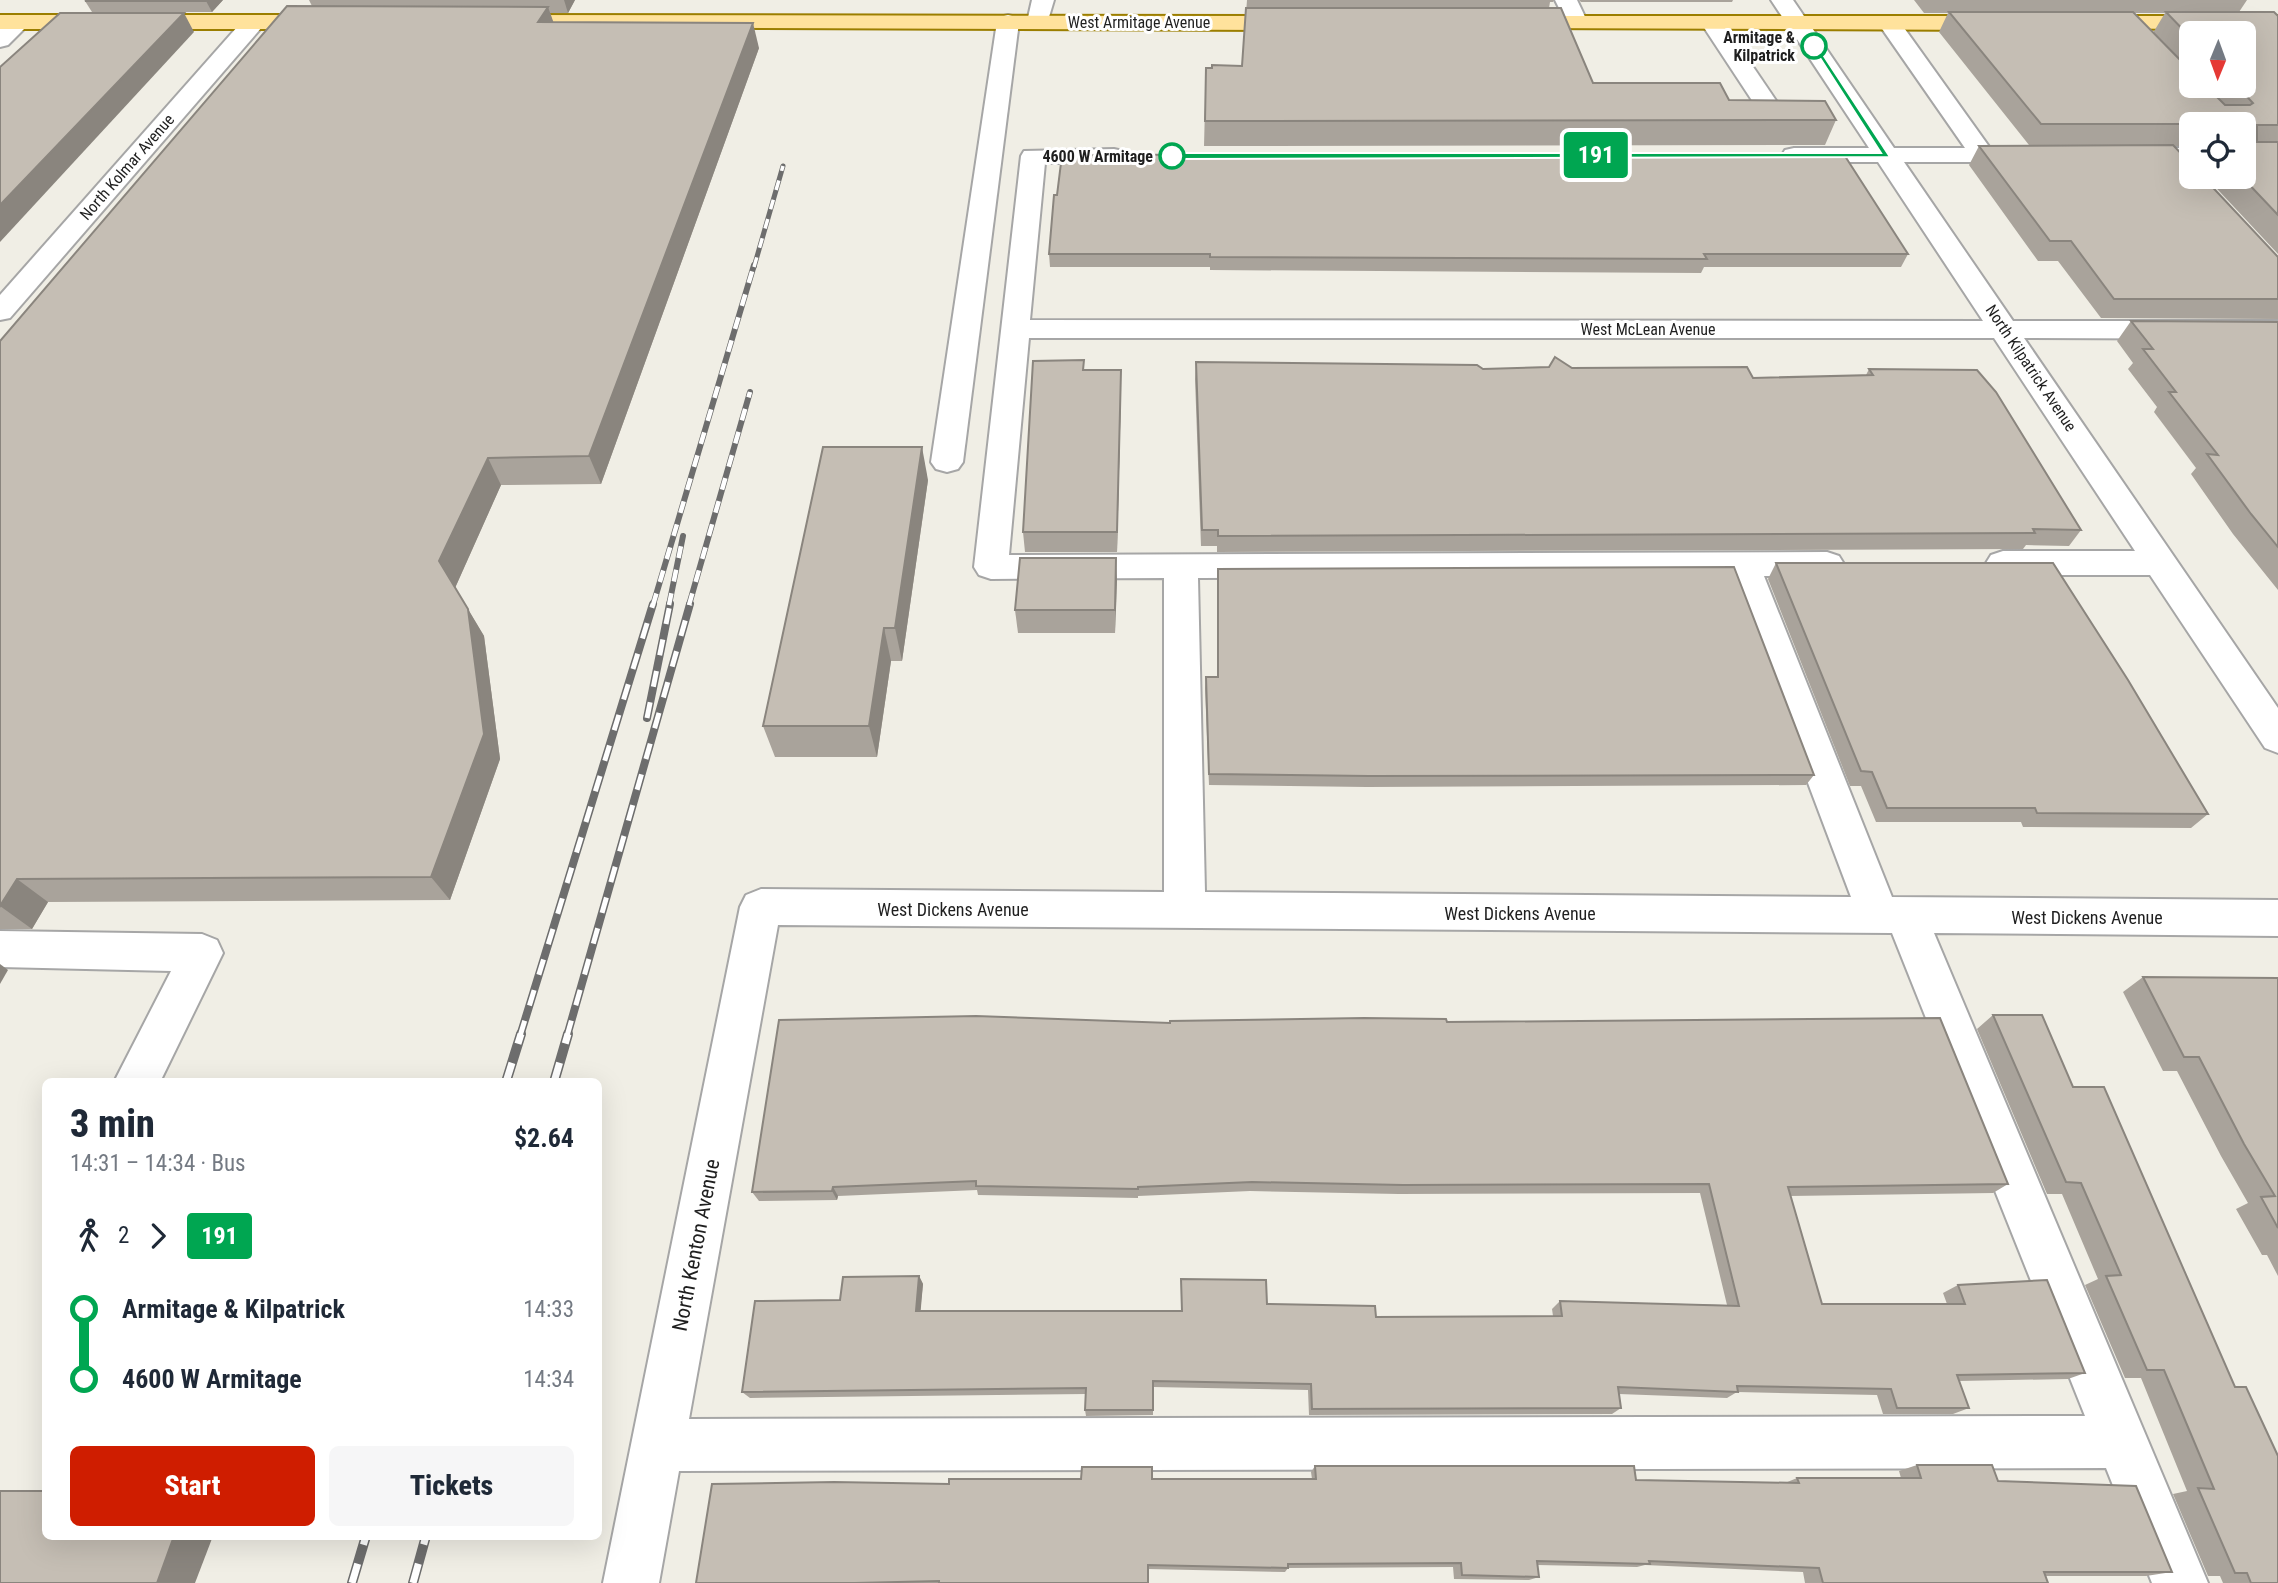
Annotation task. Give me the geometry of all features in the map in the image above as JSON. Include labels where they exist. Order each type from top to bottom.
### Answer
[{"type":"main road","points":[[10,22],[345,22]]},
{"type":"main road","name":"West Armitage Avenue","points":[[482,22],[1317,23]]},
{"type":"main road","points":[[1494,23],[2022,23]]},
{"type":"main road","points":[[2075,23],[2278,23]]},
{"type":"street","points":[[1038,22],[1043,0]]},
{"type":"street","points":[[1566,0],[1577,23]]},
{"type":"street","name":"North Kilpatrick Avenue","points":[[1782,0],[2278,738]]},
{"type":"street","points":[[0,40],[10,22]]},
{"type":"street","name":"North Kolmar Avenue","points":[[0,313],[254,22]]},
{"type":"street","points":[[947,462],[1008,22]]},
{"type":"street","points":[[1712,23],[1767,105]]},
{"type":"street","points":[[1889,23],[1983,155]]},
{"type":"street","points":[[2128,23],[2151,46]]},
{"type":"street","points":[[1772,155],[2050,155]]},
{"type":"street","points":[[2103,155],[2179,162]]},
{"type":"street","points":[[1131,156],[1033,156],[991,566],[1864,564]]},
{"type":"street","name":"West McLean Avenue","points":[[1017,329],[2278,330]]},
{"type":"street","points":[[1973,564],[2162,563]]},
{"type":"street","points":[[1742,564],[2122,1442],[2180,1583]]},
{"type":"street","points":[[1181,566],[1185,910]]},
{"type":"street","name":"West Dickens Avenue","points":[[761,907],[2278,918]]},
{"type":"street","name":"North Kenton Avenue","points":[[631,1583],[761,907]]},
{"type":"street","points":[[0,949],[202,953],[138,1078]]},
{"type":"street","points":[[658,1445],[2122,1442]]},
{"type":"building","points":[[87,0],[207,0],[85,1]]},
{"type":"building","points":[[287,6],[548,7],[538,22],[753,23],[589,456],[488,458],[439,561],[468,609],[484,734],[431,877],[17,879],[0,906],[0,341]]},
{"type":"building","points":[[1246,8],[1561,8],[1593,83],[1720,83],[1729,100],[1825,101],[1836,120],[1205,121],[1206,68],[1212,68],[1212,65],[1242,66]]},
{"type":"building","points":[[1949,12],[2133,12],[2179,59],[2179,98],[2218,98],[2225,105],[2250,105],[2253,103],[2248,98],[2256,98],[2256,21],[2179,21],[2179,26],[2166,12],[2274,12],[2278,16],[2278,125],[2257,125],[2257,142],[2278,142],[2278,215],[2253,189],[2256,189],[2256,112],[2179,112],[2179,124],[2041,124]]},
{"type":"building","points":[[60,13],[184,13],[0,205],[0,67]]},
{"type":"building","points":[[2173,145],[2179,151],[2179,189],[2214,189],[2278,257],[2278,299],[2114,299],[2071,241],[2050,241],[1979,146]]},
{"type":"building","points":[[1843,153],[1908,254],[1704,254],[1707,259],[1049,254],[1054,195],[1057,195],[1062,155]]},
{"type":"building","points":[[2131,321],[2278,322],[2278,547],[2207,454],[2218,455],[2169,392],[2176,392],[2143,349],[2153,349]]},
{"type":"building","points":[[1555,357],[1572,368],[1747,367],[1753,378],[1873,375],[1869,369],[1977,370],[1996,392],[2081,530],[2033,529],[2035,533],[1218,536],[1218,530],[1202,530],[1196,362],[1477,365],[1483,369],[1549,367]]},
{"type":"building","points":[[1084,360],[1083,370],[1121,370],[1117,532],[1023,532],[1033,361]]},
{"type":"building","points":[[823,447],[922,447],[895,628],[884,628],[869,726],[763,726]]},
{"type":"building","points":[[1020,558],[1116,558],[1115,610],[1015,610]]},
{"type":"building","points":[[1776,563],[2053,563],[2128,680],[2208,814],[2037,813],[2035,808],[1887,808],[1872,772],[1861,771]]},
{"type":"building","points":[[1734,567],[1814,775],[1209,774],[1206,677],[1218,677],[1218,569]]},
{"type":"building","points":[[2143,977],[2278,978],[2278,1228],[2261,1197],[2275,1196],[2244,1144],[2199,1057],[2184,1057]]},
{"type":"building","points":[[1993,1015],[2042,1015],[2073,1087],[2104,1087],[2235,1387],[2246,1387],[2278,1456],[2278,1583],[2251,1583],[2247,1573],[2235,1573],[2198,1488],[2214,1489],[2164,1370],[2147,1370],[2106,1276],[2121,1275],[2081,1183],[2066,1182]]},
{"type":"building","points":[[976,1016],[1170,1023],[1364,1018],[1446,1019],[1447,1022],[1940,1018],[2008,1184],[1788,1187],[1822,1304],[1965,1304],[1958,1285],[2047,1280],[2085,1373],[1957,1375],[1969,1408],[1897,1408],[1891,1389],[1737,1386],[1738,1392],[1618,1387],[1621,1408],[1312,1409],[1311,1384],[1153,1381],[1153,1410],[1085,1410],[1086,1388],[742,1392],[755,1301],[840,1300],[843,1277],[919,1276],[916,1311],[1182,1311],[1181,1279],[1266,1280],[1267,1304],[1375,1306],[1376,1317],[1562,1316],[1560,1301],[1739,1306],[1709,1184],[1403,1185],[1252,1182],[1138,1189],[976,1186],[976,1181],[833,1187],[832,1191],[752,1192],[779,1020]]},
{"type":"building","points":[[1917,1465],[1992,1465],[1998,1481],[2136,1486],[2172,1572],[2044,1572],[2048,1583],[1823,1583],[1819,1568],[1649,1561],[1650,1564],[1537,1561],[1539,1577],[1462,1575],[1461,1563],[1288,1564],[1288,1568],[1148,1565],[1148,1583],[696,1583],[712,1484],[949,1484],[949,1479],[1081,1479],[1082,1467],[1152,1467],[1152,1479],[1316,1479],[1315,1466],[1634,1466],[1636,1480],[1799,1483],[1797,1478],[1921,1478]]},
{"type":"building","points":[[0,1491],[42,1491],[42,1540],[173,1540],[157,1583],[0,1583]]},
{"type":"railway","points":[[754,267],[783,166]]},
{"type":"railway","points":[[653,605],[754,265]]},
{"type":"railway","points":[[689,605],[750,392]]},
{"type":"railway","points":[[669,605],[683,536]]},
{"type":"railway","points":[[520,1036],[653,604]]},
{"type":"railway","points":[[647,718],[670,604]]},
{"type":"railway","points":[[567,1036],[690,604]]},
{"type":"railway","points":[[507,1078],[521,1034]]},
{"type":"railway","points":[[555,1078],[568,1034]]},
{"type":"railway","points":[[352,1583],[365,1540]]},
{"type":"railway","points":[[413,1583],[425,1540]]},
{"type":"bus line","name":"191","points":[[1172,156],[1887,155],[1814,46]]},
{"type":"place","name":"Armitage & Kilpatrick","points":[[1814,46]]},
{"type":"place","name":"4600 W Armitage","points":[[1172,156]]}]
